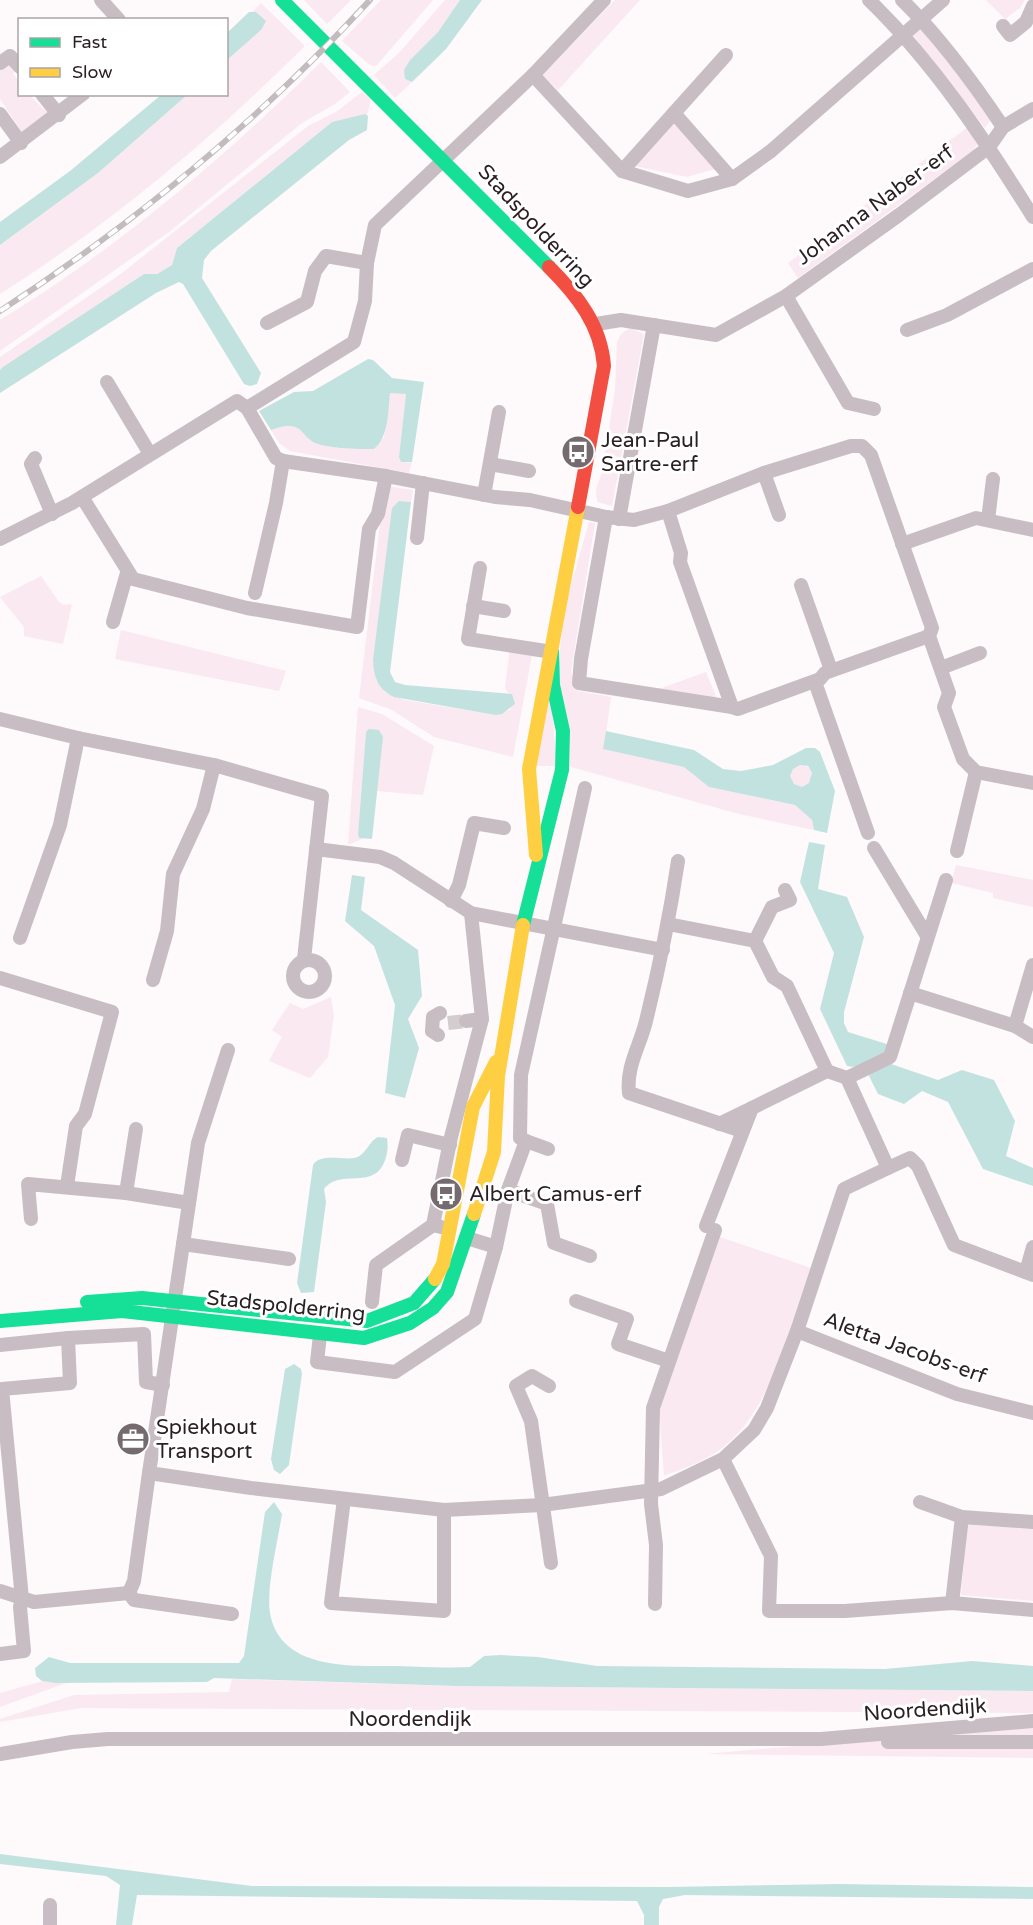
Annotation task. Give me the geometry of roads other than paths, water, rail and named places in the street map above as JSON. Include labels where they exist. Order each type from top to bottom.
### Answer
[{"type":"street","points":[[101,0],[117,18]]},
{"type":"street","name":"Stadspolderring","points":[[282,0],[570,288],[596,324],[604,355],[604,366],[529,769],[537,869]]},
{"type":"street","points":[[247,408],[354,342],[365,301],[367,263],[375,225],[532,75],[604,0]]},
{"type":"street","points":[[869,0],[904,33],[989,147],[1033,217]]},
{"type":"street","points":[[902,0],[973,81],[1003,127]]},
{"type":"street","points":[[532,75],[621,171],[688,191],[732,179],[771,151],[944,0]]},
{"type":"street","points":[[1003,26],[1010,35],[1026,21],[1033,6]]},
{"type":"street","points":[[621,171],[726,55]]},
{"type":"street","points":[[0,63],[10,56],[18,65]]},
{"type":"street","points":[[44,96],[59,115]]},
{"type":"street","points":[[0,158],[59,115],[81,96]]},
{"type":"street","name":"Johanna Naber-erf","points":[[596,324],[621,320],[716,335],[786,296],[900,215],[989,147],[1003,127],[1033,109]]},
{"type":"street","points":[[674,113],[732,179]]},
{"type":"street","points":[[0,114],[21,143]]},
{"type":"street","points":[[267,322],[307,302],[315,271],[326,256],[367,263]]},
{"type":"street","points":[[907,330],[947,315],[1033,270]]},
{"type":"street","points":[[786,296],[848,403],[874,409]]},
{"type":"street","points":[[654,325],[581,658],[579,683],[738,709],[815,682],[831,670],[929,636]]},
{"type":"street","points":[[107,382],[150,454]]},
{"type":"street","points":[[0,539],[82,497],[237,401],[247,408],[276,458],[283,461],[386,476],[484,495],[530,500],[613,518],[634,520],[668,511],[764,473],[851,447],[862,446],[871,456],[932,628],[929,636],[950,693],[944,707],[963,759],[976,772],[1033,783]]},
{"type":"street","points":[[484,495],[499,412]]},
{"type":"street","points":[[35,458],[32,464],[52,514]]},
{"type":"street","points":[[255,593],[278,495],[283,461]]},
{"type":"street","points":[[490,464],[529,471]]},
{"type":"street","points":[[764,473],[779,515]]},
{"type":"street","points":[[82,497],[127,573],[133,579],[247,608],[357,627],[369,529],[378,514],[386,476]]},
{"type":"street","points":[[988,520],[993,479]]},
{"type":"street","points":[[417,538],[423,483]]},
{"type":"street","points":[[668,511],[681,553],[680,562],[732,707]]},
{"type":"street","points":[[902,544],[976,518],[1033,530]]},
{"type":"street","points":[[480,568],[468,639],[552,652]]},
{"type":"street","points":[[113,622],[127,573]]},
{"type":"street","points":[[801,585],[831,670]]},
{"type":"street","points":[[473,606],[504,611]]},
{"type":"street","name":"Stadspolderring","points":[[0,1310],[130,1298],[174,1309],[320,1335],[364,1338],[383,1334],[418,1318],[433,1308],[447,1292],[494,1152],[502,1049],[524,921],[562,770],[563,731],[555,694],[552,652]]},
{"type":"street","points":[[941,668],[980,653]]},
{"type":"street","points":[[815,682],[868,833]]},
{"type":"street","points":[[0,719],[78,738],[214,765],[322,796],[304,959]]},
{"type":"street","points":[[20,938],[60,825],[78,738]]},
{"type":"street","points":[[153,980],[167,931],[173,874],[203,809],[214,765]]},
{"type":"street","points":[[957,851],[976,772]]},
{"type":"street","points":[[548,1149],[520,1138],[521,1075],[585,788]]},
{"type":"street","points":[[451,901],[459,885],[474,823],[504,828]]},
{"type":"street","points":[[874,848],[927,936]]},
{"type":"street","points":[[316,849],[380,857],[411,873],[471,913],[524,921],[663,950]]},
{"type":"street","points":[[678,861],[663,950],[644,1032],[628,1076],[629,1092],[742,1131]]},
{"type":"street","points":[[719,1124],[827,1071],[848,1078],[890,1057],[946,880]]},
{"type":"street","points":[[755,941],[772,908],[790,900],[786,890]]},
{"type":"street","points":[[372,1302],[376,1265],[433,1226],[451,1141],[482,1019],[471,913]]},
{"type":"street","points":[[668,924],[755,941]]},
{"type":"street","points":[[755,941],[773,977],[787,986],[827,1071]]},
{"type":"street","points":[[1015,1026],[1033,966]]},
{"type":"street","points":[[0,978],[112,1012],[85,1113],[75,1125],[68,1186]]},
{"type":"street","points":[[910,993],[1015,1026],[1033,1037]]},
{"type":"street","points":[[466,1021],[482,1019]]},
{"type":"street","name":"Stadspolderring","points":[[0,1321],[84,1312],[174,1309],[368,1321],[400,1312],[423,1299],[434,1284],[442,1264],[473,1107],[502,1049]]},
{"type":"street","points":[[129,1593],[134,1581],[198,1143],[228,1050]]},
{"type":"street","points":[[848,1078],[888,1168]]},
{"type":"street","points":[[655,1604],[656,1545],[651,1504],[653,1408],[742,1131],[752,1108]]},
{"type":"street","points":[[126,1193],[136,1129]]},
{"type":"street","points":[[402,1160],[408,1135],[451,1141]]},
{"type":"street","points":[[320,1335],[317,1362],[395,1372],[474,1319],[496,1247],[508,1190],[526,1141]]},
{"type":"street","name":"Aletta Jacobs-erf","points":[[149,1473],[444,1510],[542,1505],[653,1491],[723,1459],[754,1430],[767,1408],[797,1331],[844,1189],[910,1158],[918,1166],[954,1245],[1029,1273]]},
{"type":"street","points":[[31,1219],[28,1184],[68,1186],[189,1203]]},
{"type":"street","points":[[508,1190],[547,1204],[554,1243],[590,1256]]},
{"type":"street","points":[[433,1226],[448,1229]]},
{"type":"street","points":[[467,1238],[496,1247]]},
{"type":"street","points":[[183,1244],[289,1259]]},
{"type":"street","points":[[1029,1273],[1033,1247]]},
{"type":"street","points":[[576,1301],[627,1319],[618,1344],[669,1361]]},
{"type":"street","name":"Aletta Jacobs-erf","points":[[797,1331],[957,1394],[1033,1413]]},
{"type":"street","points":[[0,1345],[68,1338],[144,1334],[146,1382],[163,1385]]},
{"type":"street","points":[[0,1654],[24,1651],[20,1607],[22,1599],[2,1389],[70,1383],[68,1338]]},
{"type":"street","points":[[549,1386],[532,1376],[516,1386],[531,1421],[551,1563]]},
{"type":"street","points":[[723,1459],[771,1556],[770,1611],[845,1611],[952,1603],[1033,1610]]},
{"type":"street","points":[[344,1499],[331,1603],[444,1611],[444,1510]]},
{"type":"street","points":[[920,1502],[962,1517],[1033,1522]]},
{"type":"street","points":[[952,1603],[962,1517]]},
{"type":"street","points":[[0,1591],[34,1602],[129,1593]]},
{"type":"street","points":[[129,1593],[134,1600],[232,1614]]},
{"type":"street","name":"Noordendijk","points":[[821,1738],[1033,1721]]},
{"type":"street","name":"Noordendijk","points":[[0,1754],[72,1742],[108,1739],[821,1738],[873,1742],[1033,1742]]},
{"type":"street","points":[[50,1905],[50,1925]]},
{"type":"water","points":[[460,0],[482,0],[446,49],[412,82],[405,79],[404,70],[410,60],[438,32]]},
{"type":"water","points":[[249,12],[256,12],[266,21],[261,30],[228,59],[228,32]]},
{"type":"water","points":[[160,96],[186,96],[98,173],[0,245],[0,222],[70,171]]},
{"type":"water","points":[[365,114],[368,116],[367,130],[349,140],[211,251],[204,260],[202,278],[261,373],[257,384],[250,386],[244,384],[183,284],[179,282],[156,293],[0,393],[0,370],[3,367],[144,274],[157,274],[172,265],[177,248],[332,122]]},
{"type":"water","points":[[368,359],[373,360],[392,378],[424,382],[412,462],[401,462],[399,457],[406,394],[390,393],[383,438],[374,449],[321,445],[291,426],[271,430],[259,411],[294,392],[313,391]]},
{"type":"water","points":[[399,501],[411,502],[390,672],[395,682],[405,685],[512,694],[515,704],[502,714],[495,715],[394,697],[388,694],[378,682],[373,660],[392,508]]},
{"type":"water","points":[[369,729],[379,730],[383,737],[372,839],[359,838],[358,834],[366,732]]},
{"type":"water","points":[[606,731],[694,750],[723,769],[741,771],[773,765],[806,748],[815,748],[820,752],[835,791],[827,833],[814,830],[812,820],[795,805],[709,787],[684,767],[603,749]],"holes":[[[800,765],[808,766],[812,773],[809,783],[802,787],[794,784],[790,776],[793,769]]]},
{"type":"water","points":[[809,842],[825,845],[818,889],[847,897],[864,937],[844,1012],[844,1023],[848,1032],[890,1045],[877,1058],[858,1066],[847,1066],[820,1009],[834,953],[800,882]]},
{"type":"water","points":[[352,875],[365,877],[361,910],[418,950],[422,996],[408,1019],[419,1048],[405,1098],[385,1093],[395,1005],[374,946],[345,921]]},
{"type":"water","points":[[888,1063],[938,1080],[962,1070],[994,1080],[1015,1121],[1006,1156],[1033,1168],[1033,1186],[983,1169],[948,1102],[922,1091],[904,1104],[878,1094],[868,1074]]},
{"type":"water","points":[[378,1137],[387,1138],[388,1147],[381,1168],[366,1177],[339,1180],[324,1189],[326,1202],[314,1292],[301,1293],[297,1283],[313,1165],[316,1161],[326,1158],[358,1157]]},
{"type":"water","points":[[294,1364],[301,1369],[302,1374],[289,1465],[280,1474],[274,1470],[271,1459],[285,1369]]},
{"type":"water","points":[[274,1502],[282,1514],[271,1578],[270,1613],[277,1632],[288,1646],[303,1655],[321,1661],[360,1666],[470,1667],[484,1656],[501,1655],[538,1657],[597,1666],[885,1669],[972,1661],[1033,1666],[1033,1691],[457,1686],[214,1678],[207,1682],[56,1683],[42,1681],[36,1676],[35,1668],[49,1657],[70,1663],[239,1663],[244,1656],[265,1512]]},
{"type":"water","points":[[0,1854],[252,1886],[667,1887],[839,1884],[1033,1887],[1033,1899],[685,1895],[663,1899],[659,1907],[659,1925],[644,1925],[644,1915],[637,1901],[137,1895],[132,1925],[116,1925],[120,1885],[106,1876],[0,1864]]},
{"type":"tunnel","points":[[448,1023],[466,1021]]},
{"type":"railway","points":[[0,311],[99,242],[195,167],[285,86],[370,0]]},
{"type":"place","name":"Jean-Paul Sartre-erf","points":[[578,452]]},
{"type":"place","name":"Albert Camus-erf","points":[[446,1194]]},
{"type":"place","name":"Spiekhout Transport","points":[[133,1439]]}]
